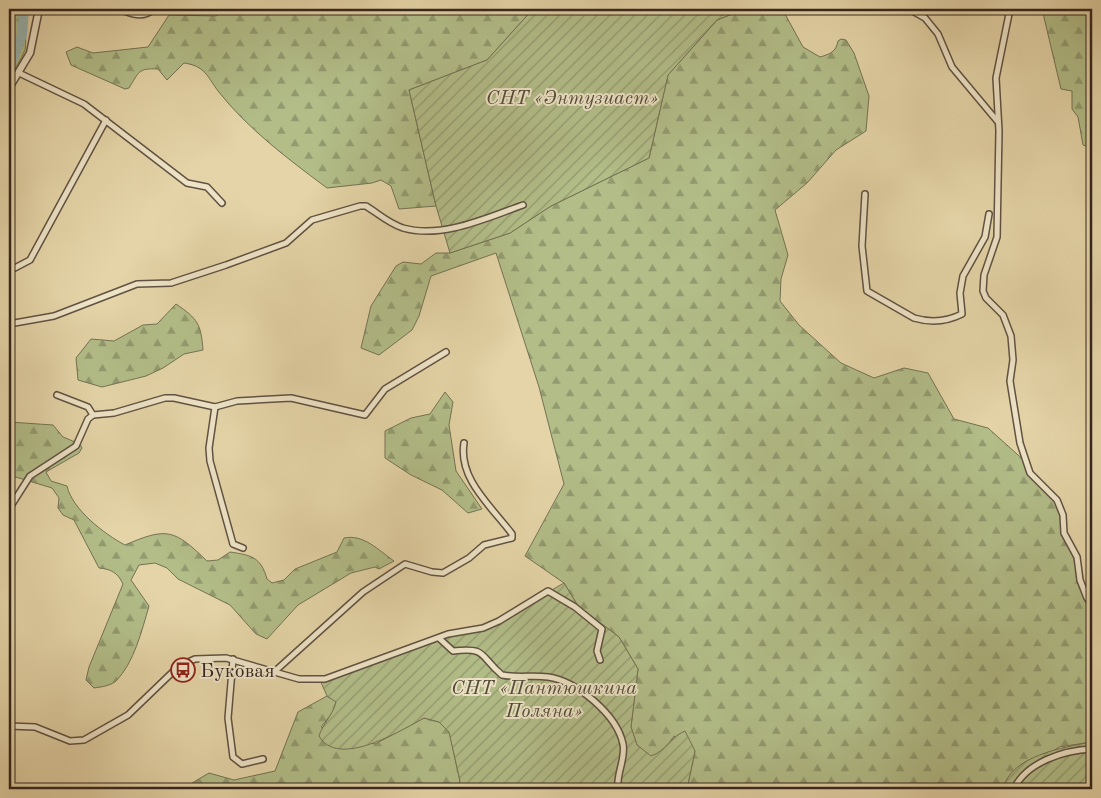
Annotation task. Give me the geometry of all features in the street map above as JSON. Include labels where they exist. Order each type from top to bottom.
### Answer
[{"type":"street","points":[[9,88],[32,47],[39,9]]},
{"type":"street","points":[[119,9],[137,15],[146,15],[154,9]]},
{"type":"street","points":[[910,9],[925,18],[938,34],[952,67],[999,122]]},
{"type":"street","points":[[1010,9],[996,78],[999,122],[997,237],[984,275],[983,291],[986,298],[1004,315],[1011,336],[1013,360],[1010,381],[1020,443],[1030,474],[1057,500],[1063,515],[1064,533],[1077,557],[1080,580],[1092,605]]},
{"type":"street","points":[[19,73],[62,92],[106,120],[187,183],[207,187],[222,202]]},
{"type":"street","points":[[9,271],[30,260],[106,120]]},
{"type":"street","points":[[865,194],[862,246],[867,291],[914,318],[923,321],[935,322],[962,314],[960,293],[963,276],[985,237],[989,214]]},
{"type":"street","points":[[9,324],[54,316],[137,284],[171,283],[234,262],[286,243],[312,220],[360,206],[366,206],[381,218],[403,228],[431,231],[472,223],[523,205]]},
{"type":"street","points":[[9,509],[30,476],[74,448],[88,419],[93,415],[114,413],[165,398],[174,398],[215,407],[237,401],[291,398],[365,415],[385,389],[446,352]]},
{"type":"street","points":[[57,395],[88,407],[93,415]]},
{"type":"street","points":[[215,407],[209,448],[210,461],[233,544],[243,548]]},
{"type":"street","points":[[273,673],[363,592],[405,564],[432,572],[444,573],[469,558],[484,545],[512,538],[512,534],[465,471],[462,456],[464,443]]},
{"type":"street","points":[[9,726],[35,727],[70,741],[84,740],[128,715],[184,663],[203,657],[233,659],[273,673],[299,679],[325,679],[392,653],[440,639],[454,632],[483,628],[499,621],[548,591],[575,607],[602,629],[597,650],[600,660]]},
{"type":"street","points":[[440,639],[453,651],[467,650],[480,652],[502,675],[558,679],[576,687],[593,699],[618,731],[623,743],[624,754],[618,775],[618,789]]},
{"type":"street","points":[[233,659],[228,718],[232,757],[242,764],[262,759]]},
{"type":"street","points":[[1014,789],[1021,777],[1040,764],[1062,755],[1092,749]]},
{"type":"green space","points":[[15,9],[24,9],[26,47],[9,79],[9,51]]},
{"type":"green space","points":[[227,9],[533,9],[487,60],[409,90],[436,206],[399,209],[391,186],[381,180],[372,183],[327,188],[255,131],[218,91],[205,72],[191,64],[184,63],[167,80],[158,69],[143,70],[137,75],[129,88],[125,89],[71,65],[66,52],[77,47],[93,53],[148,47],[169,15],[216,16]]},
{"type":"green space","name":"СНТ «Энтузиаст»","points":[[533,9],[745,9],[717,20],[668,75],[649,158],[551,206],[510,233],[450,253],[436,206],[409,90],[487,60]]},
{"type":"green space","points":[[745,9],[762,9],[785,14],[803,47],[820,57],[832,52],[841,39],[846,40],[854,53],[869,96],[866,131],[836,150],[807,183],[775,210],[788,255],[781,279],[780,301],[799,325],[841,363],[874,378],[904,368],[928,373],[954,419],[988,428],[1027,463],[1030,474],[1057,500],[1062,512],[1064,533],[1075,552],[1080,580],[1092,605],[1092,742],[1059,747],[1004,785],[1003,789],[687,789],[695,751],[674,736],[662,753],[651,757],[637,745],[631,727],[638,669],[619,637],[578,606],[564,583],[525,556],[564,484],[539,387],[496,253],[431,276],[419,316],[412,330],[379,355],[361,348],[371,306],[396,266],[403,262],[421,264],[436,253],[450,253],[510,233],[551,206],[649,158],[668,75],[717,20]]},
{"type":"green space","points":[[1042,9],[1092,9],[1092,148],[1083,145],[1078,117],[1072,109],[1072,91],[1061,89]]},
{"type":"green space","points":[[176,304],[194,318],[197,323],[201,334],[203,350],[184,354],[163,368],[146,376],[102,387],[78,380],[76,358],[91,339],[114,341],[143,325],[157,324]]},
{"type":"green space","points":[[445,392],[453,402],[449,425],[456,471],[482,509],[468,513],[442,490],[411,475],[385,458],[385,431],[411,418],[430,414]]},
{"type":"green space","points":[[9,422],[53,425],[63,437],[80,444],[82,448],[79,453],[46,472],[51,481],[67,486],[75,503],[90,520],[125,545],[151,535],[169,534],[186,542],[207,561],[218,560],[230,552],[254,558],[262,566],[267,579],[272,583],[284,580],[295,569],[337,552],[344,538],[358,538],[394,561],[379,569],[375,567],[351,573],[298,605],[267,639],[256,634],[230,605],[178,579],[167,568],[155,563],[139,565],[131,580],[149,606],[137,646],[128,665],[116,681],[94,688],[86,680],[89,667],[123,584],[114,572],[99,568],[74,520],[63,515],[58,508],[59,498],[52,488],[9,475]]},
{"type":"green space","name":"СНТ «Пантюшкина Поляна»","points":[[564,583],[578,606],[619,637],[638,669],[631,727],[637,745],[651,756],[661,751],[675,737],[685,731],[695,751],[687,789],[457,789],[460,781],[449,732],[439,722],[424,718],[385,738],[354,748],[340,749],[328,745],[319,736],[336,702],[327,696],[320,680],[452,632],[483,630]]},
{"type":"green space","points":[[327,696],[336,701],[334,711],[321,727],[375,744],[424,718],[439,722],[449,731],[460,781],[457,789],[182,789],[209,773],[234,780],[275,771],[298,712]]},
{"type":"green space","points":[[1092,742],[1092,789],[1003,789],[1008,778],[1016,768],[1027,761],[1053,750]]},
{"type":"waterway","points":[[9,68],[22,35],[24,9]]},
{"type":"place","name":"Буковая","points":[[183,670]]}]
